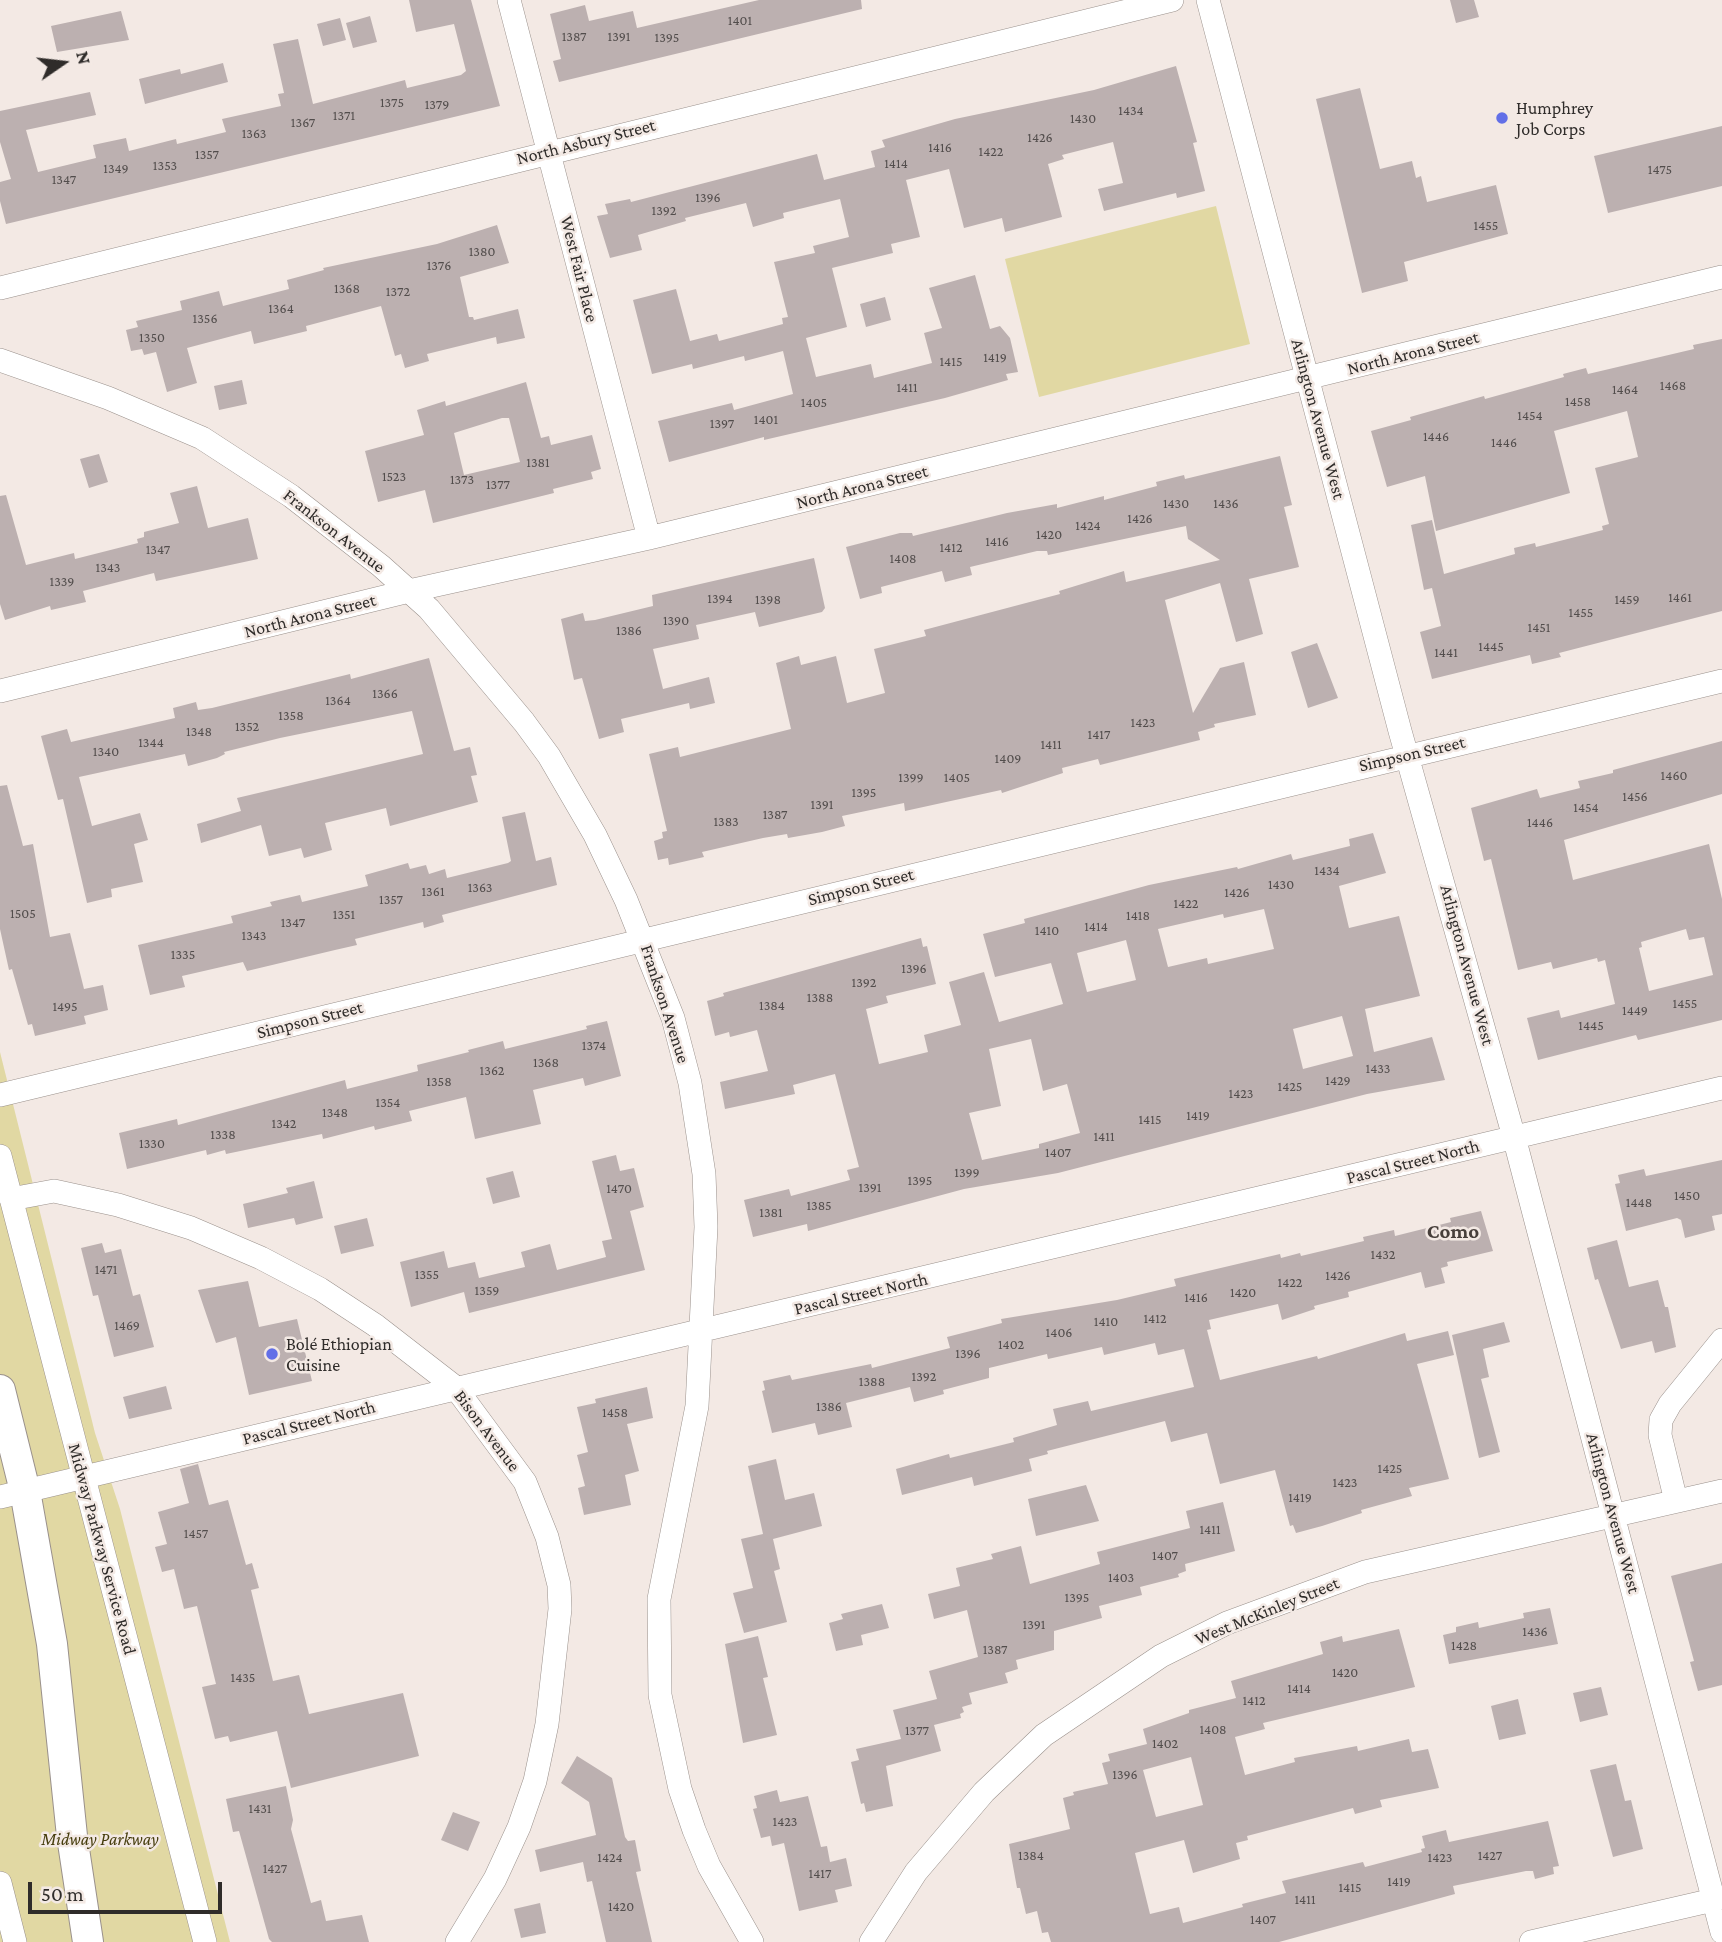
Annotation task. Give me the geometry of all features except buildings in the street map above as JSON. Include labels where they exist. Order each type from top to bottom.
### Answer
[{"type":"street","name":"West Fair Place","points":[[509,0],[649,538]]},
{"type":"street","name":"North Asbury Street","points":[[0,288],[1172,0]]},
{"type":"street","name":"Arlington Avenue West","points":[[1208,0],[1408,755],[1514,1137],[1718,1899],[1722,1932]]},
{"type":"street","name":"North Arona Street","points":[[0,691],[409,591],[649,538],[1722,277]]},
{"type":"street","name":"Frankson Avenue","points":[[0,360],[108,398],[202,438],[336,529],[429,609],[501,692],[549,757],[594,835],[643,939],[673,1018],[699,1131],[706,1227],[702,1330],[692,1443],[659,1599],[660,1695],[680,1790],[694,1830],[709,1866],[752,1942]]},
{"type":"street","name":"Simpson Street","points":[[0,1095],[1722,681]]},
{"type":"street","name":"Pascal Street North","points":[[13,1494],[1722,1088]]},
{"type":"street","name":"Midway Parkway Service Road","points":[[0,1156],[205,1942]]},
{"type":"street","name":"Bison Avenue","points":[[11,1199],[54,1191],[118,1205],[191,1228],[261,1258],[320,1289],[375,1325],[455,1387],[525,1482],[556,1568],[560,1609],[547,1724],[535,1781],[519,1827],[495,1878],[457,1942]]},
{"type":"street","points":[[1676,1501],[1660,1435],[1661,1420],[1670,1404],[1722,1340]]},
{"type":"street","points":[[0,1390],[13,1494],[52,1644],[72,1836],[88,1942]]},
{"type":"street","name":"West McKinley Street","points":[[870,1942],[916,1872],[984,1792],[1044,1735],[1161,1656],[1227,1623],[1365,1572],[1722,1491]]},
{"type":"street","points":[[0,1883],[15,1942]]},
{"type":"street","points":[[1531,1942],[1718,1899]]},
{"type":"green space","points":[[1216,206],[1250,344],[1039,397],[1005,259]]},
{"type":"green space","name":"Midway Parkway","points":[[0,1052],[95,1433],[120,1509],[230,1942],[0,1942]]},
{"type":"place","name":"Humphrey Job Corps","points":[[1502,118]]},
{"type":"place","name":"Bolé Ethiopian Cuisine","points":[[272,1354]]},
{"type":"district","name":"Como","points":[[1453,1232]]}]
